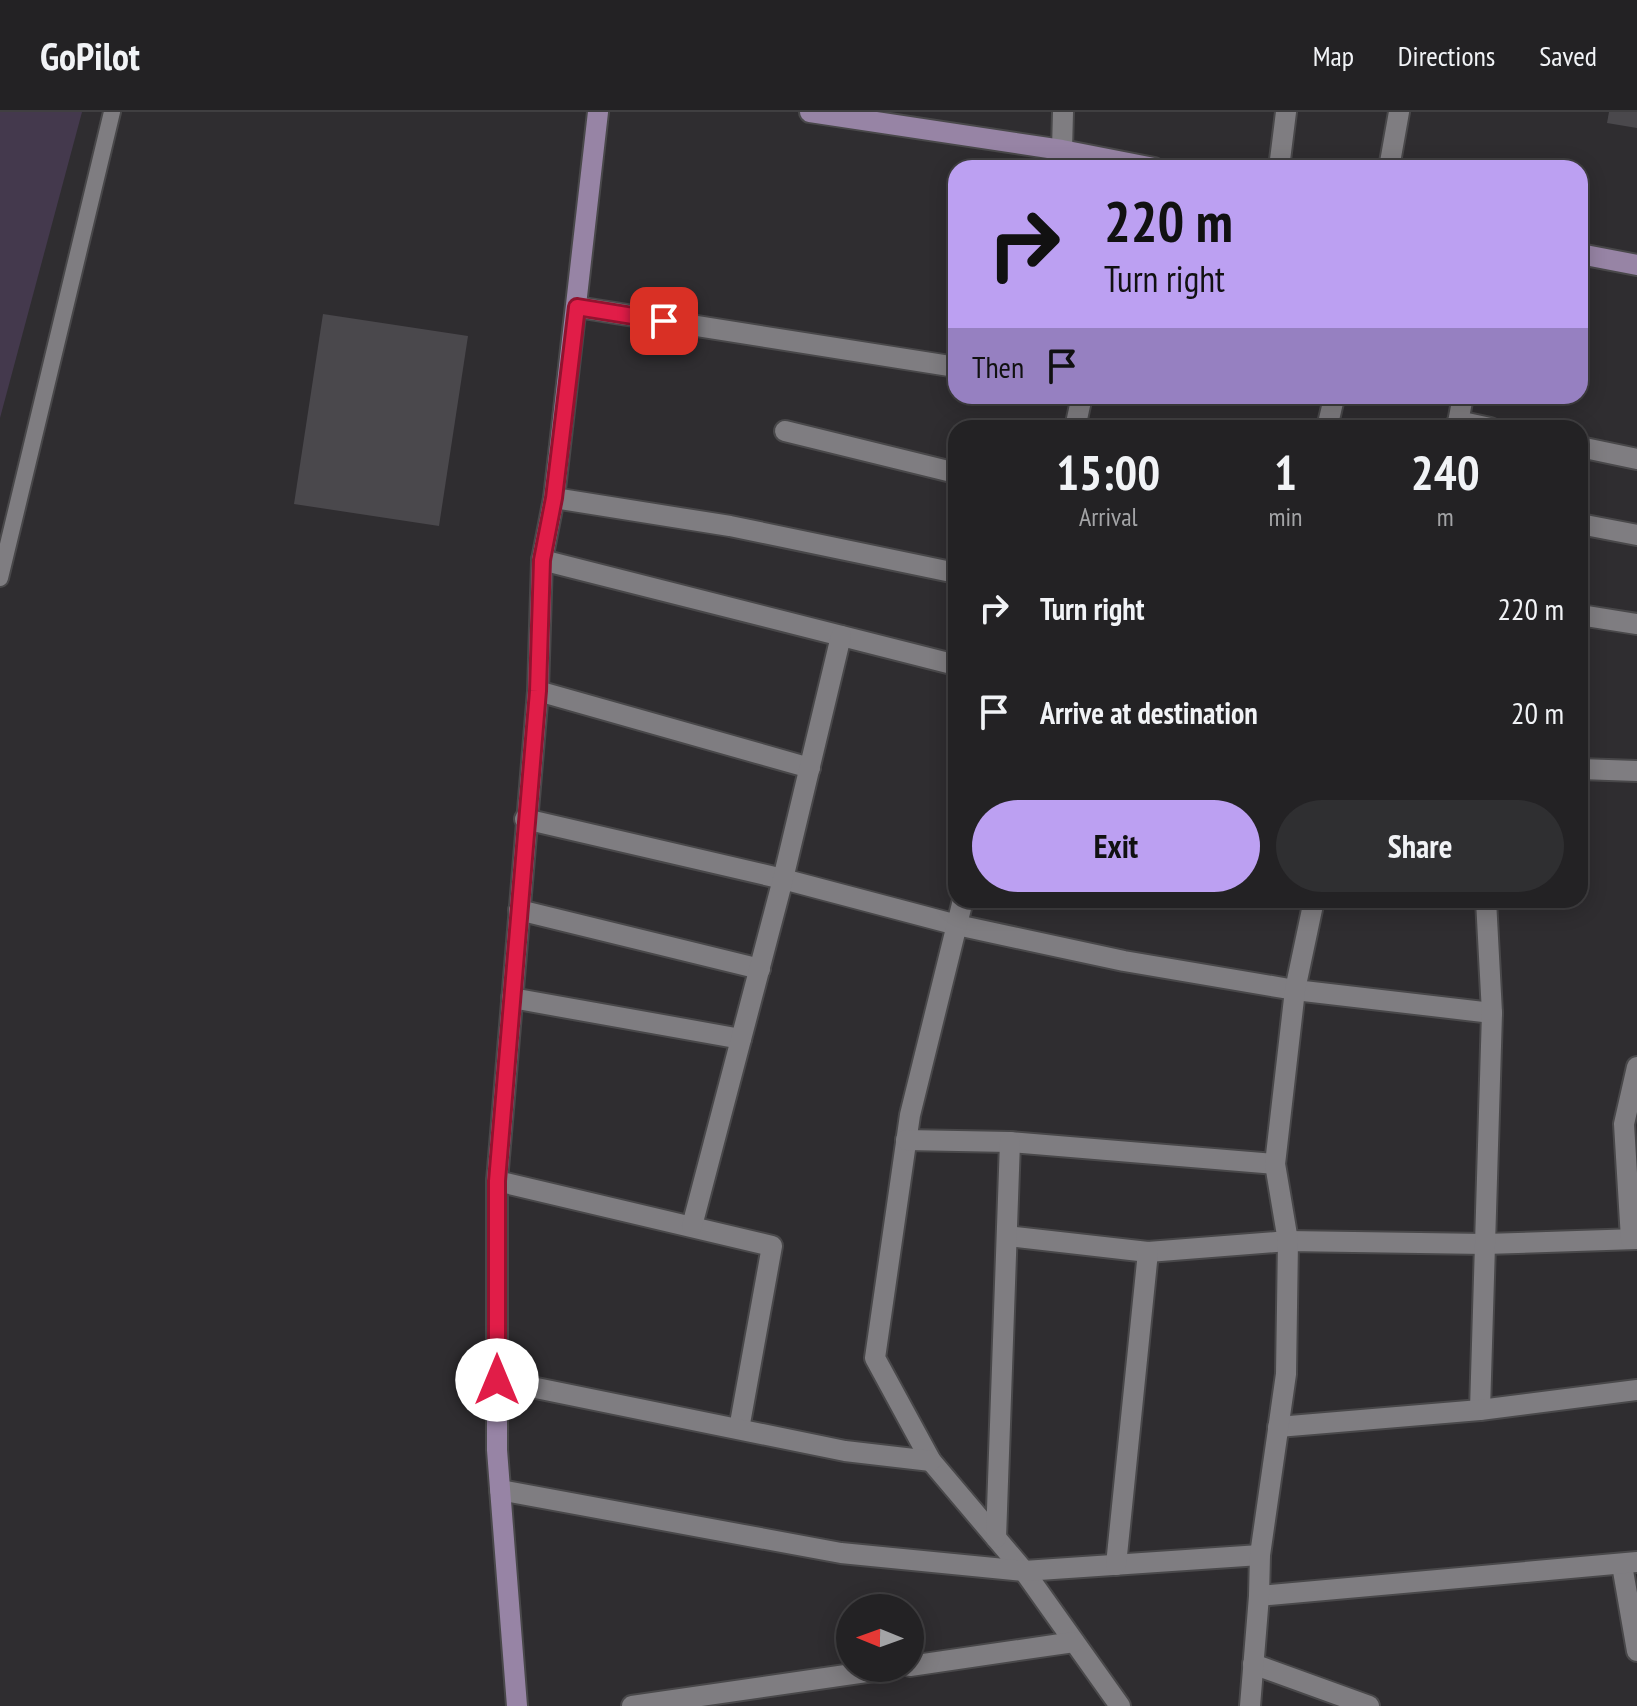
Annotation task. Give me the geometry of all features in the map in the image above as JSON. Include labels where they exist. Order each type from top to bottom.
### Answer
[{"type":"street","points":[[517,1706],[500,1490],[497,1181],[538,691],[542,560],[554,498],[598,112]]},
{"type":"street","points":[[810,112],[1062,150],[1103,160]]},
{"type":"street","points":[[1062,150],[1063,112]]},
{"type":"street","points":[[1280,160],[1286,112]]},
{"type":"street","points":[[1390,160],[1399,112]]},
{"type":"street","points":[[1588,256],[1637,265]]},
{"type":"street","points":[[577,307],[948,366]]},
{"type":"street","points":[[785,431],[948,471]]},
{"type":"street","points":[[1588,449],[1637,459]]},
{"type":"street","points":[[554,498],[730,526],[948,571]]},
{"type":"street","points":[[1588,526],[1637,535]]},
{"type":"street","points":[[542,560],[948,663]]},
{"type":"street","points":[[1588,616],[1637,624]]},
{"type":"street","points":[[692,1226],[783,879],[841,636]]},
{"type":"street","points":[[538,691],[810,768]]},
{"type":"street","points":[[1588,769],[1637,771]]},
{"type":"street","points":[[525,819],[783,879],[957,925],[1124,961],[1295,990],[1492,1013]]},
{"type":"street","points":[[961,908],[906,1140],[875,1358],[931,1461],[1058,1615],[1120,1706]]},
{"type":"street","points":[[1250,1706],[1260,1555],[1286,1374],[1288,1241],[1275,1164],[1295,990],[1312,908]]},
{"type":"street","points":[[1480,1410],[1492,1013],[1486,908]]},
{"type":"street","points":[[519,910],[760,969]]},
{"type":"street","points":[[512,998],[741,1039]]},
{"type":"street","points":[[1007,1236],[1148,1252],[1288,1241],[1485,1244],[1634,1239],[1624,1124],[1637,1067]]},
{"type":"street","points":[[906,1140],[1010,1142],[1275,1164]]},
{"type":"street","points":[[996,1538],[1010,1142]]},
{"type":"street","points":[[497,1181],[772,1246],[739,1429]]},
{"type":"street","points":[[1116,1565],[1148,1252]]},
{"type":"street","points":[[497,1380],[845,1451],[931,1461]]},
{"type":"street","points":[[1278,1427],[1480,1410],[1637,1390]]},
{"type":"street","points":[[500,1490],[841,1553],[1024,1571],[1260,1555]]},
{"type":"street","points":[[1259,1596],[1630,1564],[1637,1651]]},
{"type":"street","points":[[924,1664],[1074,1642]]},
{"type":"street","points":[[1253,1664],[1369,1706]]},
{"type":"street","points":[[632,1706],[836,1676]]},
{"type":"lane","points":[[0,578],[112,112]]},
{"type":"shaded area","points":[[0,112],[82,112],[0,418]]},
{"type":"building","points":[[1609,112],[1637,112],[1637,128],[1607,123]]},
{"type":"building","points":[[323,314],[468,336],[439,526],[294,504]]},
{"type":"route","points":[[497,1380],[497,1181],[538,691],[542,560],[554,498],[577,307],[664,321]]}]
